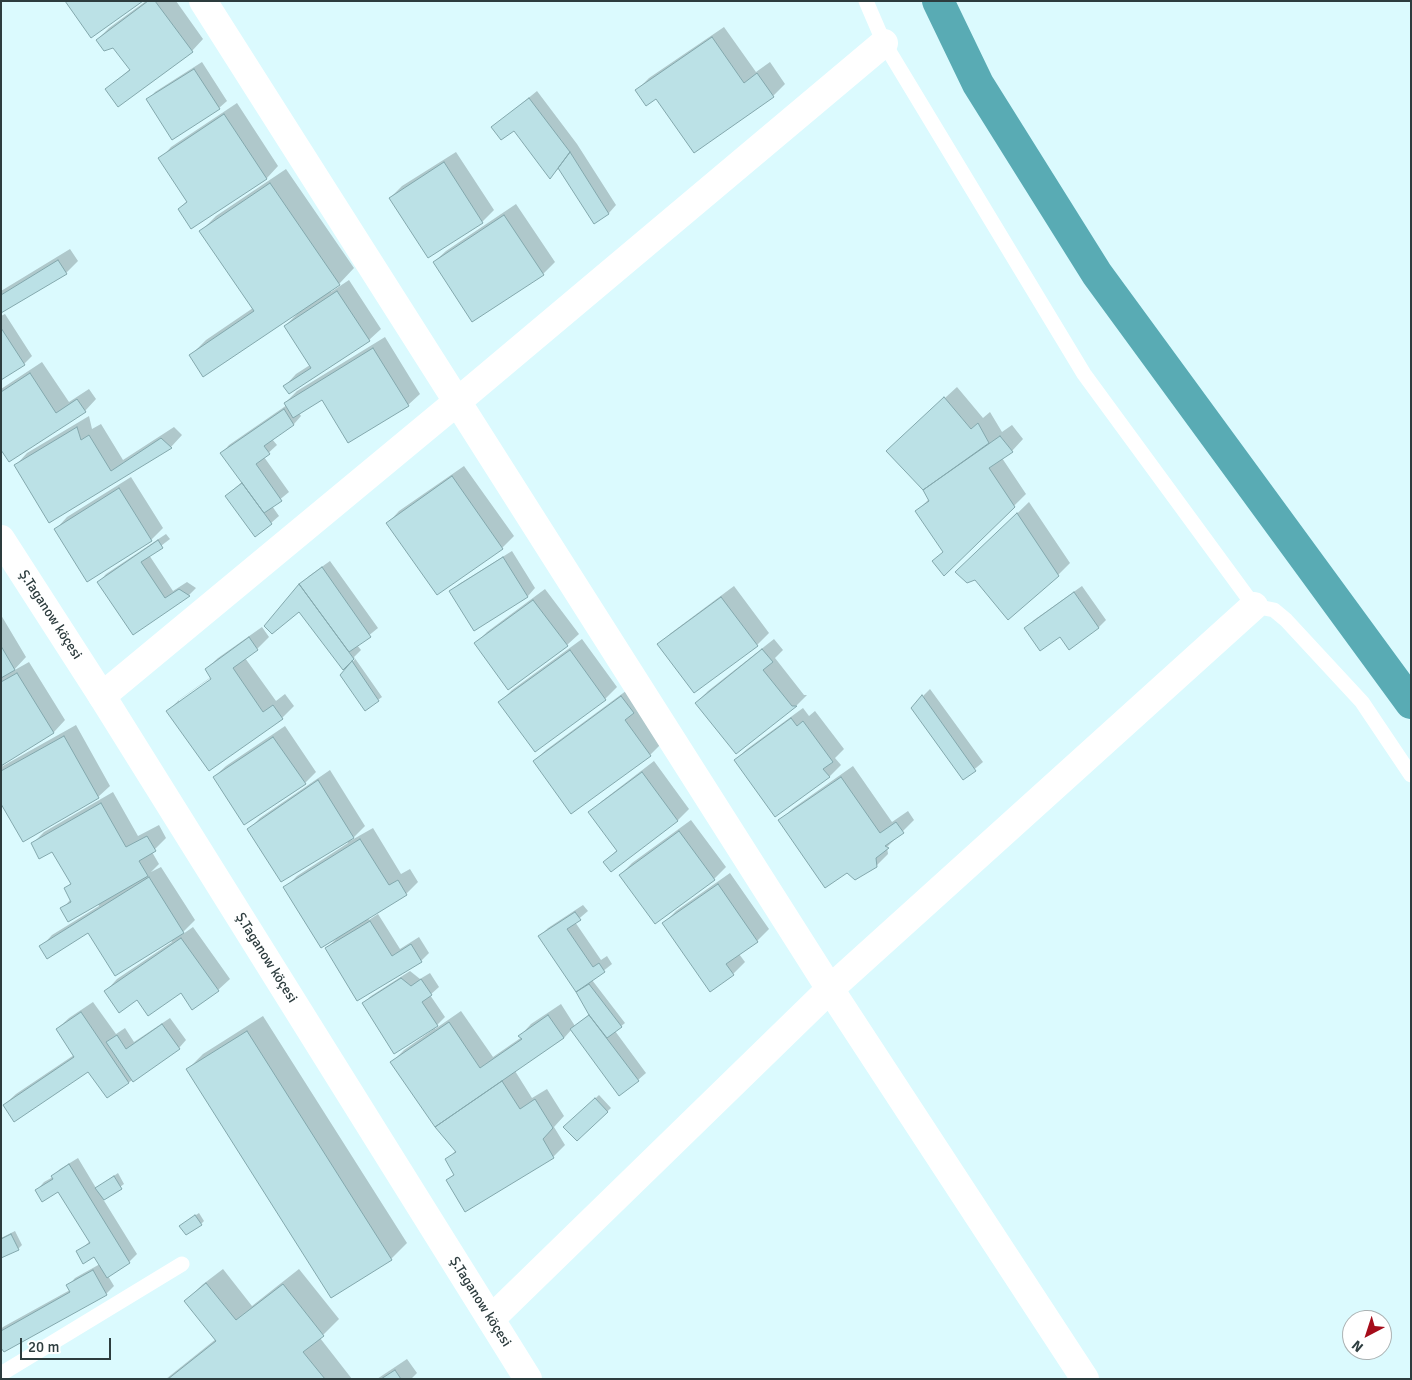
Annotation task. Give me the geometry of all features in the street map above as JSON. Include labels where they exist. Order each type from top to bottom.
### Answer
[{"type":"street","points":[[203,1],[830,989],[1084,1379]]},
{"type":"street","points":[[102,696],[458,401],[884,43]]},
{"type":"street","name":"Ş.Taganow köçesi","points":[[1,539],[102,696],[528,1379]]},
{"type":"street","points":[[491,1320],[830,989],[1254,606]]},
{"type":"lane","points":[[866,1],[884,43],[1084,374],[1254,606],[1274,610],[1286,620],[1362,702],[1411,775]]},
{"type":"lane","points":[[1,1374],[182,1264]]},
{"type":"building","points":[[65,1],[143,1],[91,38]]},
{"type":"building","points":[[148,1],[155,1],[193,52],[118,107],[105,89],[130,70],[113,48],[104,51],[96,40]]},
{"type":"building","points":[[712,37],[744,83],[757,73],[774,97],[694,153],[656,99],[646,106],[635,90]]},
{"type":"building","points":[[194,69],[220,109],[172,140],[146,99]]},
{"type":"building","points":[[529,98],[570,152],[550,179],[514,131],[501,140],[491,127]]},
{"type":"building","points":[[224,114],[267,179],[191,229],[178,209],[187,202],[158,158]]},
{"type":"building","points":[[570,152],[609,214],[594,224],[558,168]]},
{"type":"building","points":[[444,162],[483,223],[428,258],[389,198]]},
{"type":"building","points":[[270,183],[340,285],[203,377],[189,355],[254,311],[199,231]]},
{"type":"building","points":[[504,215],[544,275],[472,322],[433,262]]},
{"type":"building","points":[[58,260],[67,274],[1,313],[1,295]]},
{"type":"building","points":[[337,291],[370,341],[289,394],[283,386],[311,368],[284,326]]},
{"type":"building","points":[[1,328],[25,365],[1,380]]},
{"type":"building","points":[[373,348],[409,406],[348,443],[322,400],[293,418],[284,403]]},
{"type":"building","points":[[30,373],[56,413],[77,399],[86,412],[9,462],[1,450],[1,392]]},
{"type":"building","points":[[944,397],[971,429],[978,423],[989,443],[923,490],[886,451]]},
{"type":"building","points":[[284,409],[294,425],[264,446],[270,454],[256,464],[282,501],[264,513],[220,453]]},
{"type":"building","points":[[77,427],[81,440],[89,435],[111,471],[161,438],[172,448],[49,523],[14,465]]},
{"type":"building","points":[[1000,436],[1013,452],[989,468],[1015,507],[944,576],[932,561],[943,552],[915,511],[929,501],[923,490]]},
{"type":"building","points":[[452,476],[503,549],[437,595],[386,523]]},
{"type":"building","points":[[242,483],[272,524],[255,537],[225,496]]},
{"type":"building","points":[[119,488],[152,541],[87,582],[54,529]]},
{"type":"building","points":[[1017,513],[1059,576],[1008,620],[975,580],[967,583],[955,572]]},
{"type":"building","points":[[158,540],[163,548],[141,562],[165,598],[179,589],[190,596],[133,635],[97,582]]},
{"type":"building","points":[[503,557],[528,597],[474,631],[449,591]]},
{"type":"building","points":[[322,567],[371,637],[349,652],[299,584]]},
{"type":"building","points":[[299,584],[354,659],[343,670],[299,612],[272,634],[264,626]]},
{"type":"building","points":[[1074,592],[1099,628],[1069,650],[1060,637],[1040,651],[1024,628]]},
{"type":"building","points":[[721,597],[758,646],[694,693],[657,644]]},
{"type":"building","points":[[533,600],[568,646],[508,690],[474,643]]},
{"type":"building","points":[[249,637],[258,650],[233,668],[263,712],[273,705],[283,719],[209,771],[166,711],[211,679],[205,669]]},
{"type":"building","points":[[1,646],[15,670],[1,678]]},
{"type":"building","points":[[762,649],[773,662],[763,670],[792,706],[797,706],[736,754],[695,703]]},
{"type":"building","points":[[570,650],[606,700],[535,752],[498,702]]},
{"type":"building","points":[[352,661],[379,701],[365,711],[340,675]]},
{"type":"building","points":[[17,673],[54,733],[1,766],[1,682]]},
{"type":"building","points":[[922,695],[976,771],[963,780],[911,708]]},
{"type":"building","points":[[621,696],[634,713],[625,720],[651,756],[571,814],[533,761]]},
{"type":"building","points":[[791,718],[797,726],[803,721],[833,762],[823,769],[830,777],[775,817],[734,760]]},
{"type":"building","points":[[64,736],[99,798],[23,842],[1,804],[1,771]]},
{"type":"building","points":[[273,737],[306,784],[244,825],[213,777]]},
{"type":"building","points":[[642,772],[678,821],[611,872],[603,862],[617,851],[588,812]]},
{"type":"building","points":[[841,777],[880,833],[896,822],[904,833],[885,846],[889,848],[876,858],[877,867],[855,880],[847,873],[825,888],[778,820]]},
{"type":"building","points":[[318,780],[354,838],[281,882],[247,829]]},
{"type":"building","points":[[101,803],[126,847],[147,836],[156,851],[139,861],[148,876],[68,922],[60,908],[71,902],[64,888],[71,884],[52,852],[39,859],[31,843]]},
{"type":"building","points":[[679,831],[715,880],[655,924],[619,875]]},
{"type":"building","points":[[360,839],[389,885],[398,880],[407,895],[321,948],[283,887]]},
{"type":"building","points":[[149,877],[184,933],[115,976],[88,933],[47,959],[39,946]]},
{"type":"building","points":[[718,884],[758,942],[726,964],[734,975],[710,992],[662,923]]},
{"type":"building","points":[[575,912],[581,920],[567,929],[593,967],[599,963],[605,972],[576,992],[538,936]]},
{"type":"building","points":[[370,921],[392,956],[411,944],[422,962],[357,1001],[325,948]]},
{"type":"building","points":[[181,938],[219,991],[192,1010],[181,993],[148,1016],[137,1000],[119,1013],[104,991]]},
{"type":"building","points":[[401,978],[411,986],[421,979],[432,995],[422,1002],[438,1026],[394,1054],[362,1003]]},
{"type":"building","points":[[589,984],[622,1027],[607,1038],[589,1015],[576,992]]},
{"type":"building","points":[[81,1012],[129,1083],[107,1098],[88,1072],[14,1122],[3,1105],[74,1057],[56,1029]]},
{"type":"building","points":[[548,1015],[564,1038],[435,1127],[390,1062],[449,1022],[480,1068],[522,1039],[518,1036]]},
{"type":"building","points":[[589,1015],[639,1081],[619,1096],[570,1029]]},
{"type":"building","points":[[162,1024],[180,1049],[133,1082],[106,1042],[117,1035],[126,1049]]},
{"type":"building","points":[[247,1031],[392,1260],[331,1298],[186,1069]]},
{"type":"building","points":[[502,1081],[520,1109],[535,1099],[553,1128],[543,1139],[554,1158],[465,1212],[446,1180],[454,1175],[445,1159],[456,1152],[435,1127]]},
{"type":"building","points":[[595,1098],[608,1112],[577,1141],[563,1127]]},
{"type":"building","points":[[69,1164],[130,1263],[107,1278],[94,1257],[83,1264],[76,1251],[90,1243],[58,1192],[42,1202],[35,1190],[53,1179],[51,1176]]},
{"type":"building","points":[[114,1176],[122,1189],[104,1200],[95,1188]]},
{"type":"building","points":[[195,1215],[202,1225],[186,1235],[179,1226]]},
{"type":"building","points":[[11,1234],[19,1250],[1,1258],[1,1239]]},
{"type":"building","points":[[93,1270],[107,1295],[4,1352],[1,1348],[1,1331],[70,1292],[66,1285]]},
{"type":"building","points":[[206,1283],[236,1320],[283,1284],[324,1336],[303,1352],[325,1379],[168,1379],[216,1341],[184,1301]]},
{"type":"building","points":[[395,1370],[401,1379],[381,1379]]},
{"type":"waterway","points":[[938,1],[978,84],[1097,274],[1411,703]]}]
